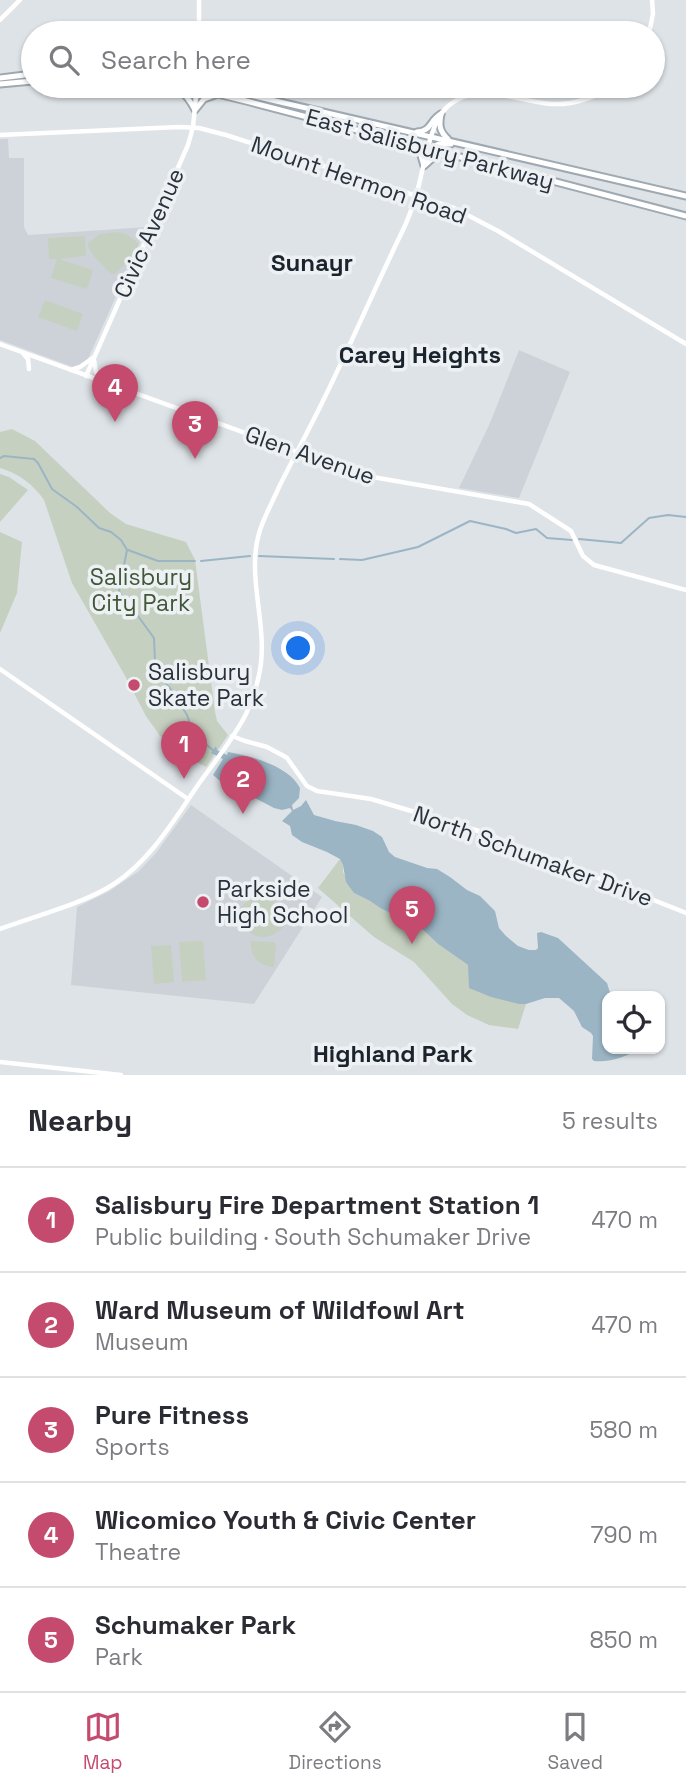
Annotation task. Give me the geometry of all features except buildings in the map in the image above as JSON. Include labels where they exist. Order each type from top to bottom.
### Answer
[{"type":"main road","points":[[0,20],[20,0]]},
{"type":"main road","points":[[199,0],[199,21]]},
{"type":"main road","points":[[652,0],[652,21]]},
{"type":"main road","points":[[0,78],[21,75]]},
{"type":"main road","points":[[0,84],[21,82]]},
{"type":"main road","points":[[189,98],[195,110],[208,98]]},
{"type":"main road","name":"Civic Avenue","points":[[86,376],[186,151],[193,127],[196,98]]},
{"type":"main road","points":[[225,98],[250,102]]},
{"type":"main road","name":"East Salisbury Parkway","points":[[236,98],[686,216]]},
{"type":"main road","name":"East Salisbury Parkway","points":[[265,98],[686,196]]},
{"type":"main road","points":[[411,132],[427,130],[433,118],[454,102],[465,98]]},
{"type":"main road","points":[[520,98],[557,104],[590,98]]},
{"type":"main road","points":[[0,929],[85,898],[110,886],[133,870],[188,799],[243,719],[257,684],[261,660],[255,567],[257,538],[410,212],[440,114]]},
{"type":"main road","points":[[440,114],[441,132],[452,142]]},
{"type":"main road","name":"Mount Hermon Road","points":[[0,135],[169,127],[193,127],[226,135],[454,208],[498,231],[686,344]]},
{"type":"main road","points":[[389,138],[424,142],[432,137]]},
{"type":"main road","points":[[389,138],[417,149],[424,166]]},
{"type":"main road","points":[[429,149],[439,144],[465,145]]},
{"type":"main road","points":[[424,166],[440,154],[463,158]]},
{"type":"main road","points":[[404,192],[414,190],[419,184]]},
{"type":"main road","points":[[419,184],[424,194],[434,201]]},
{"type":"main road","points":[[390,188],[405,194],[410,202],[410,212]]},
{"type":"main road","name":"Glen Avenue","points":[[0,344],[365,476],[529,503],[572,532],[583,556],[594,565],[686,590]]},
{"type":"main road","points":[[22,352],[29,369]]},
{"type":"main road","points":[[70,370],[80,367],[94,356]]},
{"type":"main road","points":[[94,356],[96,372],[102,382]]},
{"type":"main road","points":[[0,669],[188,799]]},
{"type":"main road","name":"North Schumaker Drive","points":[[232,736],[267,747],[287,758],[307,786],[317,791],[371,799],[482,832],[686,914]]},
{"type":"main road","points":[[0,1062],[121,1075]]},
{"type":"shaded area","points":[[0,139],[8,139],[9,158],[24,158],[24,227],[28,235],[147,227],[88,359],[81,365],[73,367],[0,340]]},
{"type":"shaded area","points":[[519,350],[570,372],[519,498],[459,488],[490,423]]},
{"type":"shaded area","name":"Parkside High School","points":[[191,805],[322,897],[254,1004],[71,985],[77,907],[108,892],[139,871],[156,853]]},
{"type":"green space","points":[[119,232],[139,244],[134,255],[115,274],[111,274],[92,254],[87,244],[100,234]]},
{"type":"green space","points":[[85,236],[86,256],[59,259],[93,270],[87,289],[51,278],[57,259],[49,259],[48,238]]},
{"type":"green space","points":[[45,300],[83,314],[77,331],[38,317]]},
{"type":"green space","name":"Salisbury City Park","points":[[12,429],[35,441],[110,513],[126,524],[186,542],[195,560],[215,712],[217,721],[228,735],[206,767],[163,740],[146,716],[72,583],[44,500],[25,480],[0,468],[0,432]]},
{"type":"green space","points":[[0,474],[28,490],[0,522]]},
{"type":"green space","points":[[0,532],[22,542],[17,593],[0,633]]},
{"type":"green space","points":[[340,859],[343,872],[354,893],[420,927],[438,944],[468,965],[491,997],[526,1004],[518,1029],[489,1025],[467,1015],[452,1004],[414,962],[374,937],[318,888]]},
{"type":"green space","points":[[261,889],[290,919],[281,929],[267,937],[250,933],[232,915]]},
{"type":"green space","points":[[203,941],[206,980],[182,982],[179,942]]},
{"type":"green space","points":[[251,941],[276,944],[274,967],[264,965],[256,959]]},
{"type":"green space","points":[[171,945],[174,982],[154,984],[151,946]]},
{"type":"water","points":[[216,746],[217,750],[227,755],[228,752],[258,759],[278,768],[295,780],[300,788],[299,798],[292,805],[293,810],[306,800],[314,815],[373,831],[382,837],[389,852],[395,857],[437,869],[480,896],[495,911],[499,928],[518,946],[536,950],[537,933],[541,932],[558,938],[607,983],[609,991],[602,991],[602,1054],[629,1054],[612,1060],[594,1061],[593,1036],[582,1027],[574,1011],[559,998],[519,1004],[469,988],[468,965],[438,944],[420,927],[354,893],[346,882],[340,859],[292,835],[290,826],[282,821],[292,811],[290,808],[274,808],[227,787],[213,775],[223,759],[211,753]]},
{"type":"waterway","points":[[0,458],[4,456],[34,459],[52,489],[77,507],[99,528],[111,532],[121,540],[127,550],[119,591],[154,638],[155,661],[161,677],[173,692],[191,726],[213,750]]},
{"type":"waterway","points":[[579,539],[621,543],[649,518],[668,515],[686,517]]},
{"type":"waterway","points":[[340,559],[362,560],[418,547],[470,521],[516,533],[536,529],[547,538],[572,540]]},
{"type":"waterway","points":[[128,550],[158,561],[195,561]]},
{"type":"waterway","points":[[201,561],[250,556]]},
{"type":"waterway","points":[[259,556],[334,559]]},
{"type":"place","name":"Wicomico Youth & Civic Center","points":[[115,422]]},
{"type":"place","name":"Pure Fitness","points":[[195,459]]},
{"type":"place","name":"Salisbury Skate Park","points":[[134,685]]},
{"type":"place","name":"Salisbury Fire Department Station 1","points":[[184,779]]},
{"type":"place","name":"Ward Museum of Wildfowl Art","points":[[243,814]]},
{"type":"place","name":"Parkside High School","points":[[203,902]]},
{"type":"place","name":"Schumaker Park","points":[[412,944]]},
{"type":"district","name":"Sunayr","points":[[312,262]]},
{"type":"district","name":"Carey Heights","points":[[420,354]]},
{"type":"district","name":"Highland Park","points":[[393,1053]]}]
